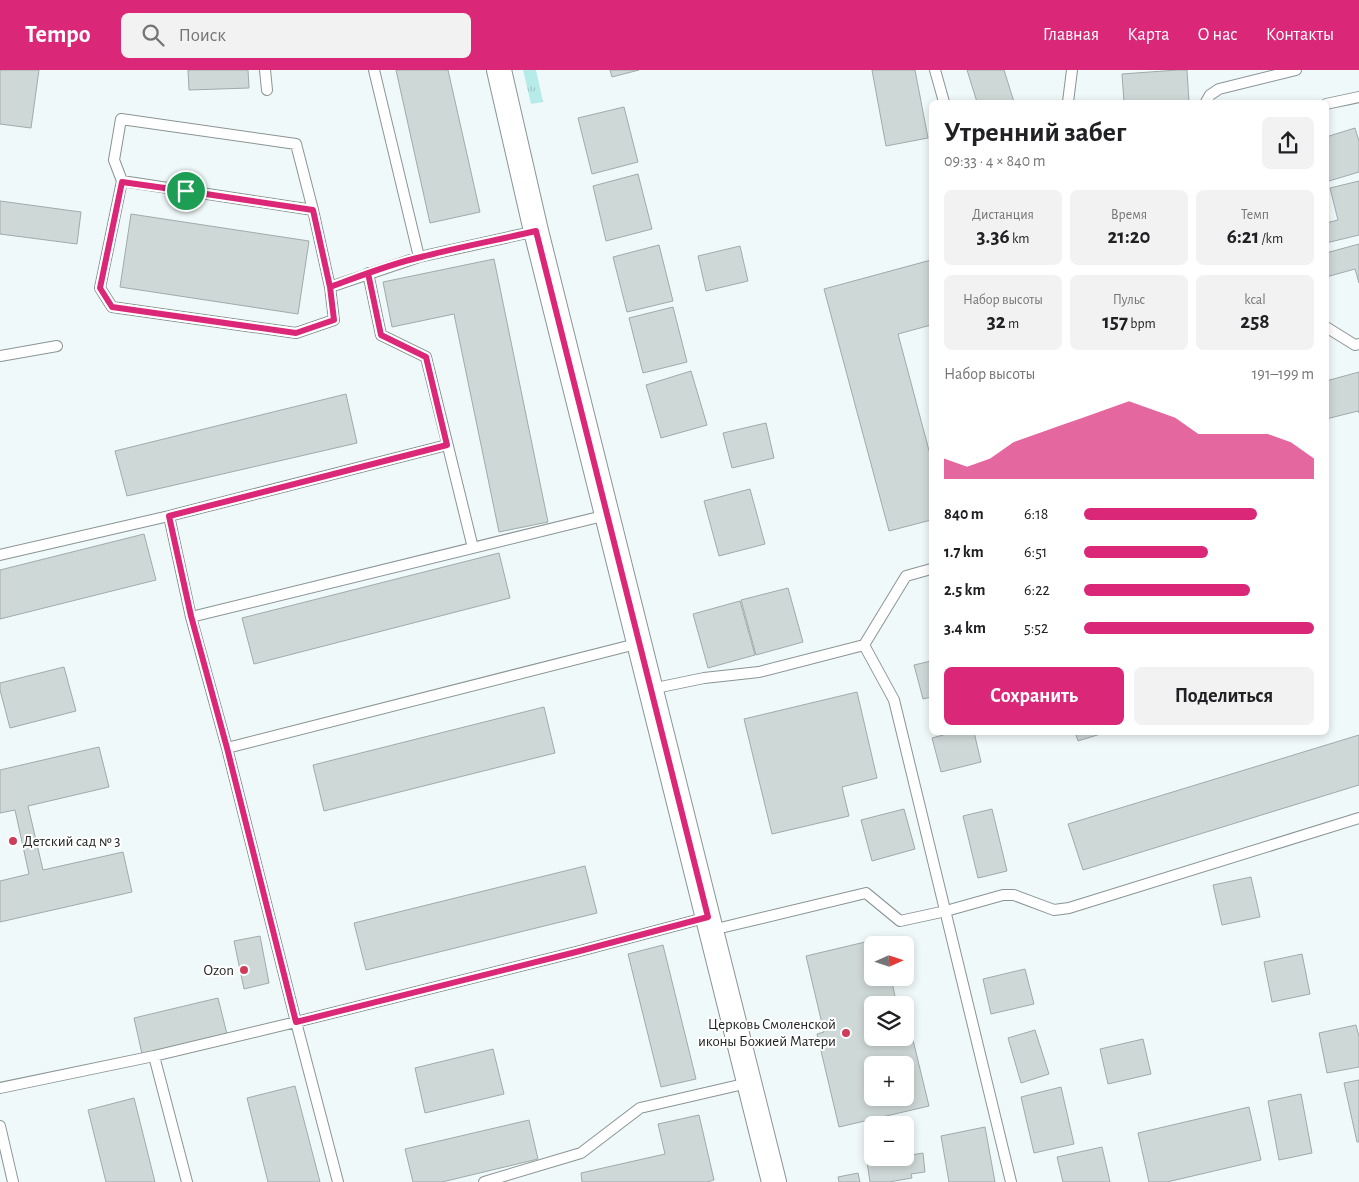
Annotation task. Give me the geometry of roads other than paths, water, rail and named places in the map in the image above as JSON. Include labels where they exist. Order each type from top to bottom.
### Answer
[{"type":"street","points":[[499,70],[536,231],[774,1182]]},
{"type":"lane","points":[[265,70],[267,90]]},
{"type":"lane","points":[[374,70],[419,257]]},
{"type":"lane","points":[[935,70],[943,100]]},
{"type":"lane","points":[[1068,100],[1072,70]]},
{"type":"lane","points":[[1207,100],[1210,95],[1219,89],[1296,70]]},
{"type":"lane","points":[[1329,103],[1359,97]]},
{"type":"lane","points":[[122,119],[296,144],[313,210],[330,287],[334,320],[296,333],[112,307],[100,288],[122,182],[114,160],[122,119]]},
{"type":"lane","points":[[122,182],[313,210]]},
{"type":"lane","points":[[330,287],[419,257],[536,231]]},
{"type":"lane","points":[[368,273],[381,335],[426,357],[473,548]]},
{"type":"lane","points":[[1329,329],[1355,345],[1359,344]]},
{"type":"lane","points":[[0,356],[57,346]]},
{"type":"lane","points":[[0,555],[169,516],[447,445]]},
{"type":"lane","points":[[191,616],[608,515]]},
{"type":"lane","points":[[169,516],[191,616],[227,748],[338,1182]]},
{"type":"lane","points":[[651,689],[704,678],[759,672],[864,645],[906,576],[929,570]]},
{"type":"lane","points":[[227,748],[640,643]]},
{"type":"lane","points":[[864,645],[894,700],[1011,1182]]},
{"type":"lane","points":[[0,1088],[154,1056],[576,952],[866,894],[900,921],[946,911],[1003,895],[1014,895],[1054,910],[1069,908],[1359,818]]},
{"type":"lane","points":[[154,1056],[187,1182]]},
{"type":"lane","points":[[484,1182],[581,1153],[640,1108],[748,1083]]},
{"type":"lane","points":[[0,1126],[13,1182]]},
{"type":"place","name":"Детский сад № 3","points":[[13,841]]},
{"type":"place","name":"Ozon","points":[[244,970]]},
{"type":"place","name":"Церковь Смоленской иконы Божией Матери","points":[[846,1033]]}]
